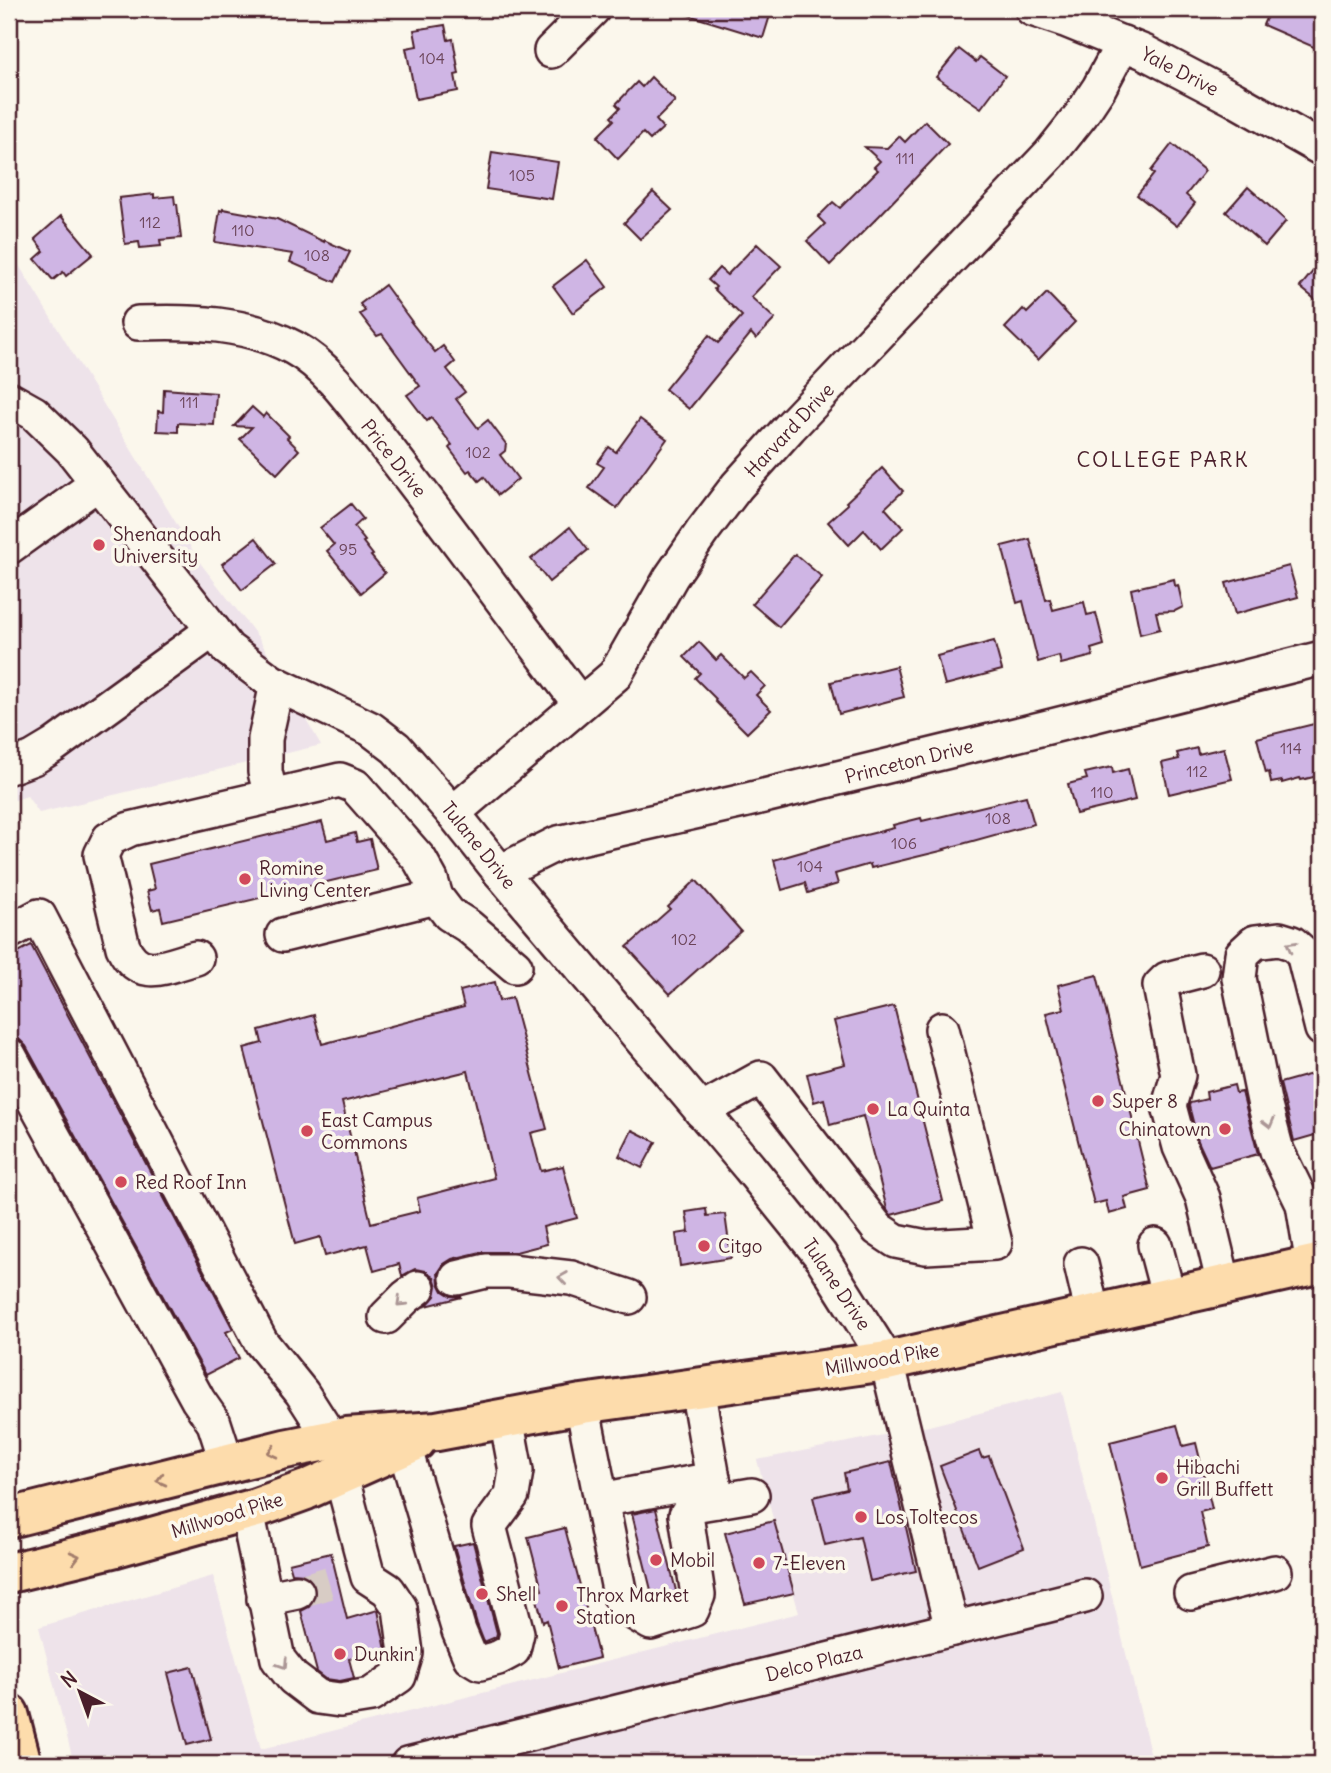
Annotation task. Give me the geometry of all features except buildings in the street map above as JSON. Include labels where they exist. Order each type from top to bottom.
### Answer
[{"type":"highway","name":"Millwood Pike","points":[[9,1573],[247,1511],[306,1490],[337,1457],[346,1437],[421,1438],[582,1404],[887,1361],[1318,1264]]},
{"type":"highway","name":"Millwood Pike","points":[[9,1518],[285,1449],[337,1457]]},
{"type":"highway","points":[[9,1714],[22,1764]]},
{"type":"street","points":[[551,51],[593,9]]},
{"type":"street","name":"Yale Drive","points":[[1032,9],[1123,43],[1234,99],[1322,149]]},
{"type":"street","name":"Harvard Drive","points":[[453,813],[615,675],[671,577],[737,486],[1050,154],[1099,88],[1123,43]]},
{"type":"street","name":"Price Drive","points":[[138,323],[182,321],[218,325],[271,337],[296,349],[319,366],[428,501],[580,705]]},
{"type":"street","name":"Tulane Drive","points":[[9,399],[34,413],[72,450],[228,649],[277,684],[371,729],[396,747],[820,1255],[887,1361]]},
{"type":"street","points":[[9,547],[98,483]]},
{"type":"street","points":[[9,766],[33,758],[53,746],[213,630]]},
{"type":"street","name":"Princeton Drive","points":[[500,872],[558,843],[752,799],[1322,658]]},
{"type":"street","points":[[271,796],[265,772],[265,739],[277,684]]},
{"type":"street","points":[[196,958],[149,971],[137,967],[128,959],[122,947],[101,855],[109,839],[130,829],[340,780],[355,786],[420,860],[431,880],[436,897],[449,914],[468,926],[515,966]]},
{"type":"street","points":[[283,934],[436,897]]},
{"type":"street","points":[[9,932],[39,916],[261,1342],[302,1393],[337,1457],[353,1577],[368,1577],[388,1590],[400,1608],[406,1653],[399,1676],[371,1695],[340,1700],[318,1697],[293,1678],[278,1659],[247,1511]]},
{"type":"street","points":[[1318,1264],[1303,1204],[1277,1151],[1265,1106],[1240,978],[1242,954],[1255,942],[1279,939],[1292,943],[1303,953],[1322,1029]]},
{"type":"street","points":[[1202,970],[1167,979],[1160,986],[1178,1075],[1169,1106],[1180,1147],[1203,1198],[1224,1285]]},
{"type":"street","points":[[701,1111],[761,1077],[878,1229],[896,1241],[926,1247],[995,1243],[942,1029]]},
{"type":"street","points":[[9,1055],[198,1400],[215,1423],[227,1463]]},
{"type":"street","points":[[1155,1245],[1169,1298]]},
{"type":"street","points":[[1081,1264],[1093,1315]]},
{"type":"street","points":[[457,1278],[486,1271],[510,1271],[571,1278],[629,1297]]},
{"type":"street","points":[[386,1317],[418,1288]]},
{"type":"street","points":[[887,1361],[952,1629]]},
{"type":"street","points":[[697,1388],[715,1490]]},
{"type":"street","points":[[582,1404],[621,1600],[631,1611],[651,1623],[692,1610],[698,1595],[686,1515],[693,1505],[715,1490]]},
{"type":"street","points":[[421,1438],[459,1631],[470,1657],[480,1663],[513,1650],[517,1633],[489,1526],[512,1495],[516,1471],[506,1418]]},
{"type":"street","points":[[601,1500],[715,1490],[752,1494]]},
{"type":"street","points":[[1191,1593],[1275,1572]]},
{"type":"street","points":[[264,1599],[297,1592]]},
{"type":"street","name":"Delco Plaza","points":[[408,1764],[1085,1596]]},
{"type":"shaded area","name":"Shenandoah University","points":[[9,249],[201,564],[258,637],[321,745],[39,813],[27,796],[9,802]]},
{"type":"shaded area","points":[[1062,1392],[1153,1764],[74,1764],[39,1627],[213,1576],[261,1749],[799,1613],[757,1460],[929,1426]]},
{"type":"tunnel","points":[[297,1592],[338,1580]]},
{"type":"place","name":"Shenandoah University","points":[[99,545]]},
{"type":"place","name":"Romine Living Center","points":[[245,879]]},
{"type":"place","name":"Super 8","points":[[1098,1101]]},
{"type":"place","name":"La Quinta","points":[[873,1109]]},
{"type":"place","name":"Chinatown","points":[[1225,1129]]},
{"type":"place","name":"East Campus Commons","points":[[307,1131]]},
{"type":"place","name":"Red Roof Inn","points":[[121,1182]]},
{"type":"place","name":"Citgo","points":[[704,1246]]},
{"type":"place","name":"Hibachi Grill Buffett","points":[[1162,1478]]},
{"type":"place","name":"Los Toltecos","points":[[861,1517]]},
{"type":"place","name":"Mobil","points":[[656,1560]]},
{"type":"place","name":"7-Eleven","points":[[759,1563]]},
{"type":"place","name":"Shell","points":[[482,1594]]},
{"type":"place","name":"Throx Market Station","points":[[562,1606]]},
{"type":"place","name":"Dunkin'","points":[[340,1654]]},
{"type":"district","name":"COLLEGE PARK","points":[[1163,459]]}]
